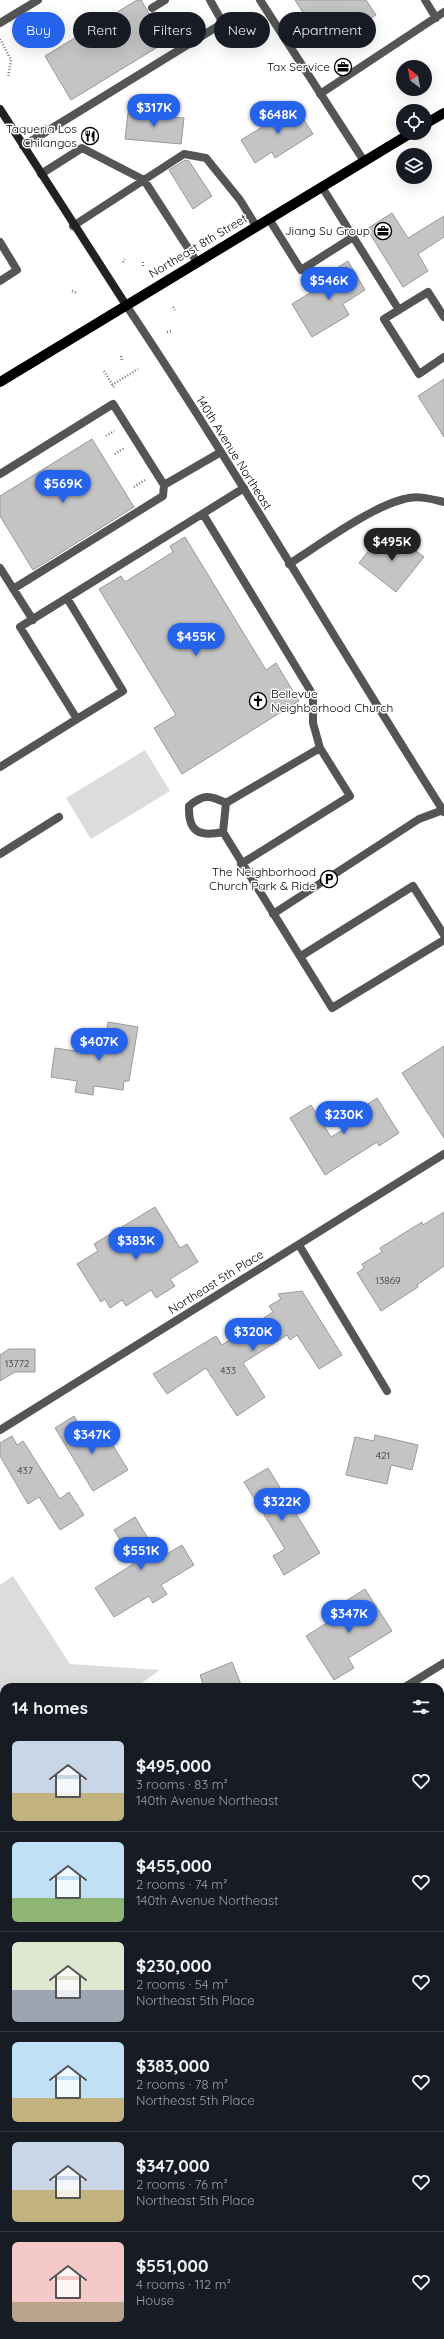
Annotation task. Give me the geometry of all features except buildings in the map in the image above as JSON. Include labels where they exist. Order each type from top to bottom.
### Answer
[{"type":"main road","name":"140th Avenue Northeast","points":[[0,110],[73,226],[126,305]]},
{"type":"main road","points":[[432,120],[444,113]]},
{"type":"main road","name":"Northeast 8th Street","points":[[0,382],[399,140]]},
{"type":"street","points":[[0,23],[38,0]]},
{"type":"street","points":[[152,8],[165,0]]},
{"type":"street","points":[[23,146],[223,23],[210,0]]},
{"type":"street","points":[[260,0],[364,161]]},
{"type":"street","points":[[425,0],[436,18]]},
{"type":"street","points":[[320,94],[444,12]]},
{"type":"street","points":[[41,174],[82,148],[144,180],[198,262]]},
{"type":"street","points":[[73,226],[184,154],[206,158],[240,200],[256,226]]},
{"type":"street","points":[[322,187],[399,310]]},
{"type":"street","points":[[269,219],[301,270],[353,237]]},
{"type":"street","points":[[0,242],[17,270],[0,281]]},
{"type":"street","points":[[444,317],[428,292],[384,318],[419,374],[444,357]]},
{"type":"street","name":"140th Avenue Northeast","points":[[126,305],[244,488],[289,564],[444,810]]},
{"type":"street","points":[[0,474],[113,404],[164,485],[162,496],[13,589]]},
{"type":"street","points":[[164,485],[221,452]]},
{"type":"street","points":[[77,719],[20,627],[244,488]]},
{"type":"street","points":[[289,564],[387,505],[405,498],[424,498],[444,502]]},
{"type":"street","points":[[203,514],[313,695],[313,723],[320,748],[350,796],[241,864]]},
{"type":"street","points":[[0,568],[33,620]]},
{"type":"street","points":[[0,767],[123,691],[67,598]]},
{"type":"street","points":[[226,803],[320,748]]},
{"type":"street","points":[[223,832],[209,835],[196,831],[188,820],[189,806],[199,798],[214,797],[226,803]]},
{"type":"street","points":[[226,803],[223,832],[241,864],[332,1008],[444,940]]},
{"type":"street","points":[[273,914],[419,819],[444,810]]},
{"type":"street","points":[[0,854],[59,817]]},
{"type":"street","points":[[300,956],[413,886],[444,936]]},
{"type":"street","name":"Northeast 5th Place","points":[[0,1430],[444,1154]]},
{"type":"street","points":[[299,1245],[387,1391]]},
{"type":"street","points":[[412,1683],[444,1664]]},
{"type":"path","points":[[0,39],[12,60],[8,78]]},
{"type":"path","points":[[123,262],[125,258]]},
{"type":"path","points":[[72,291],[77,293]]},
{"type":"path","points":[[167,332],[171,331]]},
{"type":"path","points":[[112,385],[138,369]]},
{"type":"path","points":[[104,371],[115,390]]},
{"type":"path","points":[[106,436],[116,430]]},
{"type":"path","points":[[115,454],[126,446]]},
{"type":"path","points":[[134,487],[147,479]]},
{"type":"shaded area","points":[[145,750],[170,791],[91,839],[66,798]]},
{"type":"shaded area","points":[[13,1576],[70,1664],[160,1670],[142,1683],[0,1683],[0,1585]]},
{"type":"place","name":"Tax Service","points":[[343,67]]},
{"type":"place","name":"Taqueria Los Chilangos","points":[[90,136]]},
{"type":"place","name":"Jiang Su Group","points":[[383,231]]},
{"type":"place","name":"Bellevue Neighborhood Church","points":[[258,701]]},
{"type":"place","name":"The Neighborhood Church Park & Ride","points":[[329,879]]}]
